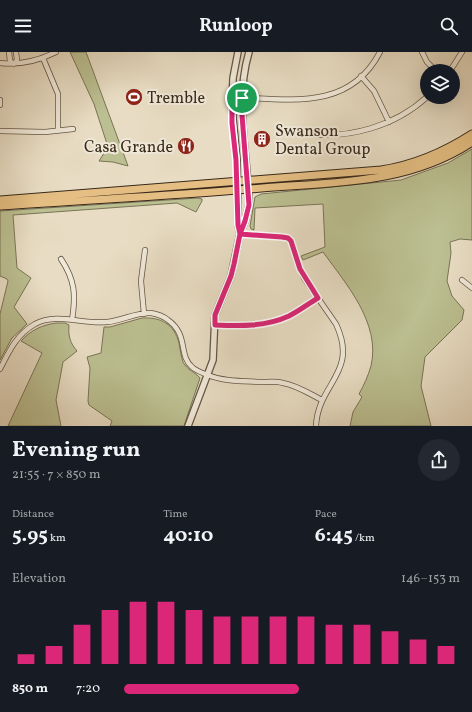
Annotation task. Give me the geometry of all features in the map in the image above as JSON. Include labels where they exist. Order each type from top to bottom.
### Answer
[{"type":"main road","points":[[0,200],[381,170],[397,167],[430,157],[459,143],[472,134]]},
{"type":"main road","points":[[0,206],[237,191],[389,176],[430,164],[454,153],[472,142]]},
{"type":"street","points":[[9,52],[10,61],[14,64]]},
{"type":"street","points":[[14,64],[17,60],[16,52]]},
{"type":"street","points":[[0,63],[14,64],[43,58],[56,52]]},
{"type":"street","points":[[238,52],[233,78],[232,97],[238,225],[240,234]]},
{"type":"street","points":[[188,426],[214,356],[217,310],[233,271],[240,234],[248,212],[249,205],[242,98],[245,68],[249,52]]},
{"type":"street","points":[[232,97],[300,99],[321,98],[342,90],[362,76],[380,52]]},
{"type":"street","points":[[422,52],[429,64]]},
{"type":"street","points":[[454,64],[462,52]]},
{"type":"street","points":[[43,58],[58,94],[58,130]]},
{"type":"street","points":[[362,76],[374,91],[389,122]]},
{"type":"street","points":[[0,100],[0,105]]},
{"type":"street","points":[[307,134],[341,135],[364,131],[389,122],[420,102]]},
{"type":"street","points":[[0,131],[45,132],[73,129]]},
{"type":"street","points":[[240,234],[288,238],[293,244],[296,259],[304,278],[336,324],[341,336],[343,356],[339,372],[322,400],[318,411],[316,426]]},
{"type":"street","points":[[144,314],[141,281],[142,267],[146,250]]},
{"type":"street","points":[[61,259],[70,272],[73,282],[74,296],[72,320]]},
{"type":"street","points":[[462,280],[472,288]]},
{"type":"street","points":[[215,325],[250,326],[270,323],[297,312],[318,298]]},
{"type":"street","points":[[0,369],[15,341],[31,326],[37,323],[50,319],[108,322],[144,314],[156,314],[171,322],[181,336],[186,359],[189,364],[197,370],[221,380],[283,383],[322,400]]},
{"type":"green space","points":[[70,52],[86,52],[128,166],[113,162],[99,161],[108,147],[94,104]]},
{"type":"green space","points":[[472,149],[472,240],[460,239],[450,242],[451,253],[447,281],[452,296],[464,310],[462,320],[425,357],[421,386],[431,426],[350,426],[353,412],[362,397],[359,394],[371,366],[373,350],[371,335],[366,319],[359,305],[342,277],[323,252],[303,260],[301,256],[325,247],[323,204],[255,208],[254,230],[251,229],[250,226],[255,197],[261,194],[401,180],[448,163]]},
{"type":"green space","points":[[198,198],[202,199],[202,201],[196,212],[177,203],[13,215],[17,268],[31,278],[14,307],[27,324],[12,338],[0,360],[0,314],[8,281],[0,276],[0,211]]},
{"type":"green space","points":[[142,318],[161,320],[170,326],[177,336],[183,362],[200,378],[184,426],[110,426],[112,421],[89,405],[90,368],[87,357],[101,353],[104,327],[110,327]]},
{"type":"green space","points":[[56,323],[65,323],[69,325],[70,339],[77,351],[63,362],[56,400],[61,426],[8,426],[42,353],[21,341],[37,329]]},
{"type":"place","name":"Tremble","points":[[134,97]]},
{"type":"place","name":"Swanson Dental Group","points":[[262,139]]},
{"type":"place","name":"Casa Grande","points":[[186,146]]},
{"type":"route","points":[[242,98],[232,97],[232,123],[236,160],[237,219],[240,234],[233,271],[215,315],[215,325],[250,326],[270,323],[297,312],[318,298],[304,278],[296,259],[293,244],[288,238],[240,234],[249,205],[242,98]]}]
